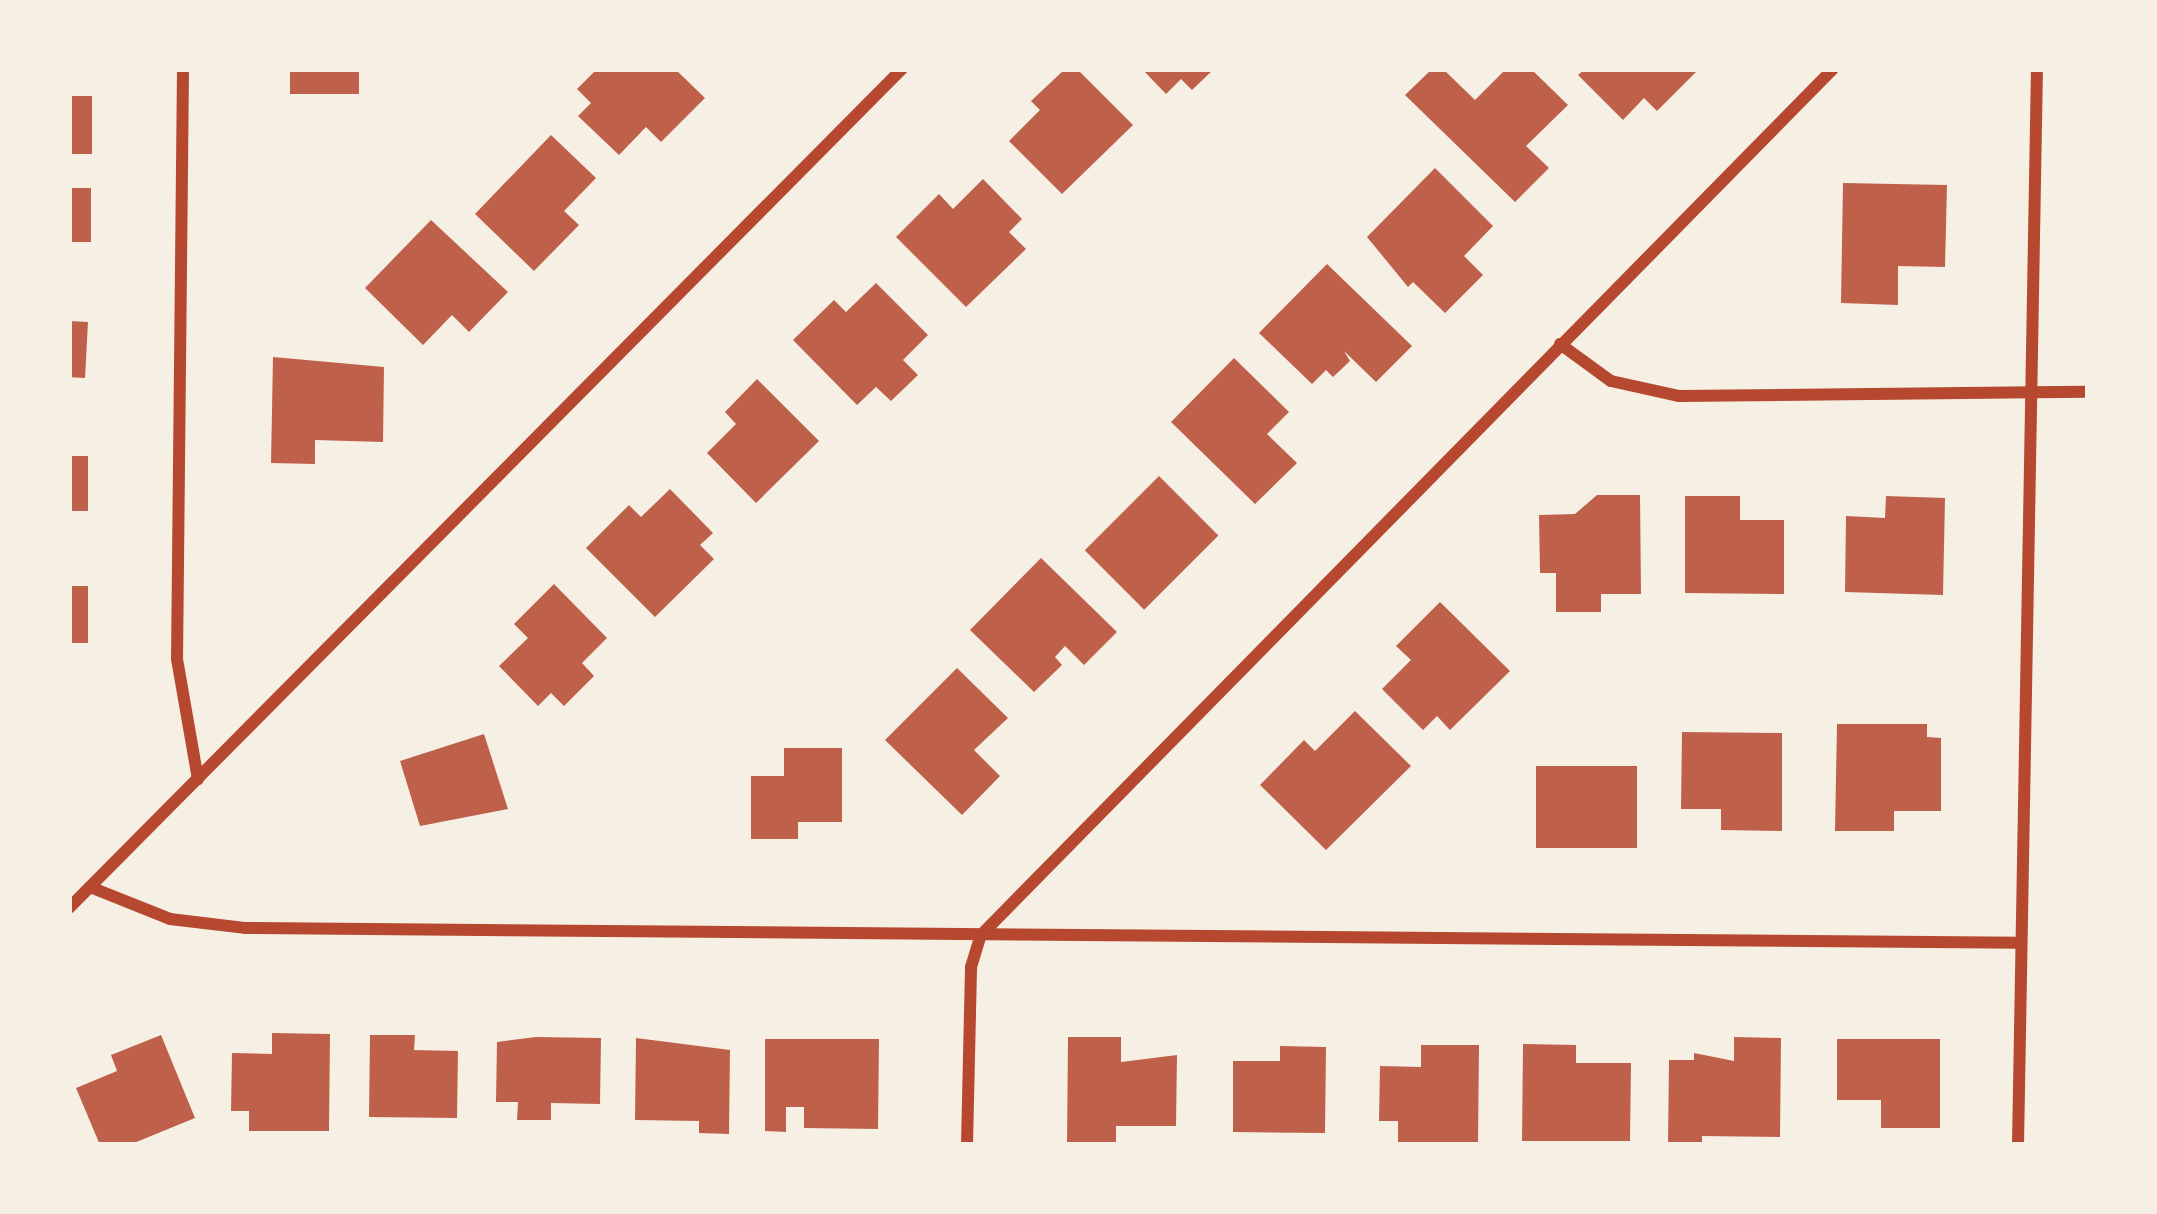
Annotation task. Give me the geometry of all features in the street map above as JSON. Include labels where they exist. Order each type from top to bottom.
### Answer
[{"type":"street","points":[[183,69],[177,659],[198,779]]},
{"type":"street","points":[[69,908],[902,69]]},
{"type":"street","points":[[967,1145],[971,967],[981,935],[1833,69]]},
{"type":"street","points":[[2018,1145],[2037,69]]},
{"type":"street","points":[[1560,344],[1611,381],[1664,395],[2088,392]]},
{"type":"street","points":[[90,886],[170,919],[247,928],[2021,943]]},
{"type":"building","points":[[290,69],[359,69],[359,94],[290,94]]},
{"type":"building","points":[[597,69],[675,69],[705,98],[661,142],[646,127],[619,155],[578,116],[591,103],[577,89]]},
{"type":"building","points":[[1065,69],[1077,69],[1133,125],[1062,194],[1009,141],[1040,110],[1031,101]]},
{"type":"building","points":[[1142,69],[1214,69],[1192,90],[1181,79],[1166,94]]},
{"type":"building","points":[[1432,69],[1443,69],[1475,100],[1506,69],[1531,69],[1568,105],[1526,146],[1549,168],[1515,202],[1405,95]]},
{"type":"building","points":[[1585,69],[1699,69],[1657,111],[1644,98],[1623,120],[1578,75]]},
{"type":"building","points":[[69,96],[92,96],[92,154],[69,154]]},
{"type":"building","points":[[551,135],[596,178],[564,211],[579,225],[534,271],[475,214]]},
{"type":"building","points":[[1435,168],[1493,226],[1464,256],[1483,275],[1445,313],[1413,282],[1408,287],[1367,237]]},
{"type":"building","points":[[983,179],[1022,219],[1009,232],[1026,249],[966,307],[896,237],[939,194],[953,209]]},
{"type":"building","points":[[1843,183],[1947,185],[1945,267],[1898,266],[1898,305],[1841,303]]},
{"type":"building","points":[[69,188],[91,188],[91,242],[69,242]]},
{"type":"building","points":[[431,220],[508,292],[469,332],[452,315],[423,345],[365,288]]},
{"type":"building","points":[[1327,264],[1412,346],[1376,382],[1344,351],[1350,361],[1333,377],[1326,370],[1312,384],[1259,333]]},
{"type":"building","points":[[876,283],[928,335],[903,360],[918,375],[891,401],[876,387],[857,405],[793,340],[834,300],[846,312]]},
{"type":"building","points":[[69,321],[88,322],[85,378],[69,377]]},
{"type":"building","points":[[273,357],[384,367],[383,442],[315,440],[315,464],[271,463]]},
{"type":"building","points":[[1234,358],[1289,412],[1267,434],[1297,463],[1255,504],[1171,422]]},
{"type":"building","points":[[757,379],[819,441],[756,503],[707,453],[736,424],[725,412]]},
{"type":"building","points":[[69,456],[88,456],[88,511],[69,511]]},
{"type":"building","points":[[1159,476],[1218,535],[1144,610],[1085,550]]},
{"type":"building","points":[[670,489],[713,533],[700,545],[714,559],[655,617],[586,548],[629,505],[641,517]]},
{"type":"building","points":[[1597,495],[1640,495],[1641,594],[1601,594],[1601,612],[1556,612],[1556,573],[1540,573],[1539,515],[1575,514]]},
{"type":"building","points":[[1685,496],[1740,496],[1740,520],[1784,520],[1784,594],[1685,593]]},
{"type":"building","points":[[1886,496],[1945,498],[1943,595],[1845,592],[1846,516],[1885,518]]},
{"type":"building","points":[[1041,558],[1117,632],[1084,665],[1065,646],[1055,657],[1062,665],[1034,692],[970,630]]},
{"type":"building","points":[[554,584],[607,638],[582,663],[594,676],[564,706],[551,693],[538,706],[499,666],[528,638],[514,624]]},
{"type":"building","points":[[69,586],[88,586],[88,643],[69,643]]},
{"type":"building","points":[[1440,602],[1510,671],[1450,730],[1437,716],[1423,730],[1382,689],[1411,660],[1396,646]]},
{"type":"building","points":[[957,668],[1008,718],[974,750],[1000,776],[962,815],[885,740]]},
{"type":"building","points":[[1355,711],[1411,766],[1326,850],[1260,785],[1304,740],[1315,751]]},
{"type":"building","points":[[1837,724],[1927,724],[1927,737],[1941,738],[1941,811],[1894,811],[1894,831],[1835,831]]},
{"type":"building","points":[[1682,732],[1782,733],[1782,831],[1721,830],[1721,809],[1681,809]]},
{"type":"building","points":[[484,734],[508,809],[420,826],[400,761]]},
{"type":"building","points":[[784,748],[842,748],[842,822],[798,822],[798,839],[751,839],[751,776],[784,776]]},
{"type":"building","points":[[1536,766],[1637,766],[1637,848],[1536,848]]},
{"type":"building","points":[[272,1033],[330,1034],[329,1131],[249,1131],[249,1111],[231,1111],[232,1053],[272,1054]]},
{"type":"building","points":[[161,1035],[195,1118],[129,1145],[100,1145],[76,1088],[117,1071],[111,1055]]},
{"type":"building","points":[[370,1035],[415,1035],[414,1050],[458,1051],[457,1118],[369,1117]]},
{"type":"building","points":[[1068,1037],[1121,1037],[1121,1062],[1177,1055],[1176,1126],[1116,1126],[1116,1145],[1067,1145]]},
{"type":"building","points":[[1734,1037],[1781,1038],[1780,1137],[1702,1136],[1702,1145],[1668,1145],[1669,1060],[1694,1060],[1694,1053],[1734,1061]]},
{"type":"building","points":[[601,1038],[600,1104],[551,1103],[551,1120],[517,1120],[518,1102],[496,1102],[497,1042]]},
{"type":"building","points":[[636,1038],[730,1050],[729,1134],[699,1133],[699,1121],[635,1120]]},
{"type":"building","points":[[765,1039],[879,1039],[878,1129],[804,1128],[804,1107],[786,1107],[786,1132],[765,1131]]},
{"type":"building","points":[[1837,1039],[1940,1039],[1940,1128],[1881,1128],[1881,1100],[1837,1100]]},
{"type":"building","points":[[1523,1044],[1576,1045],[1576,1063],[1631,1063],[1630,1141],[1522,1141]]},
{"type":"building","points":[[1421,1045],[1479,1045],[1478,1143],[1398,1142],[1398,1121],[1379,1121],[1380,1066],[1421,1067]]},
{"type":"building","points":[[1280,1046],[1326,1047],[1325,1133],[1233,1132],[1233,1061],[1280,1061]]}]
